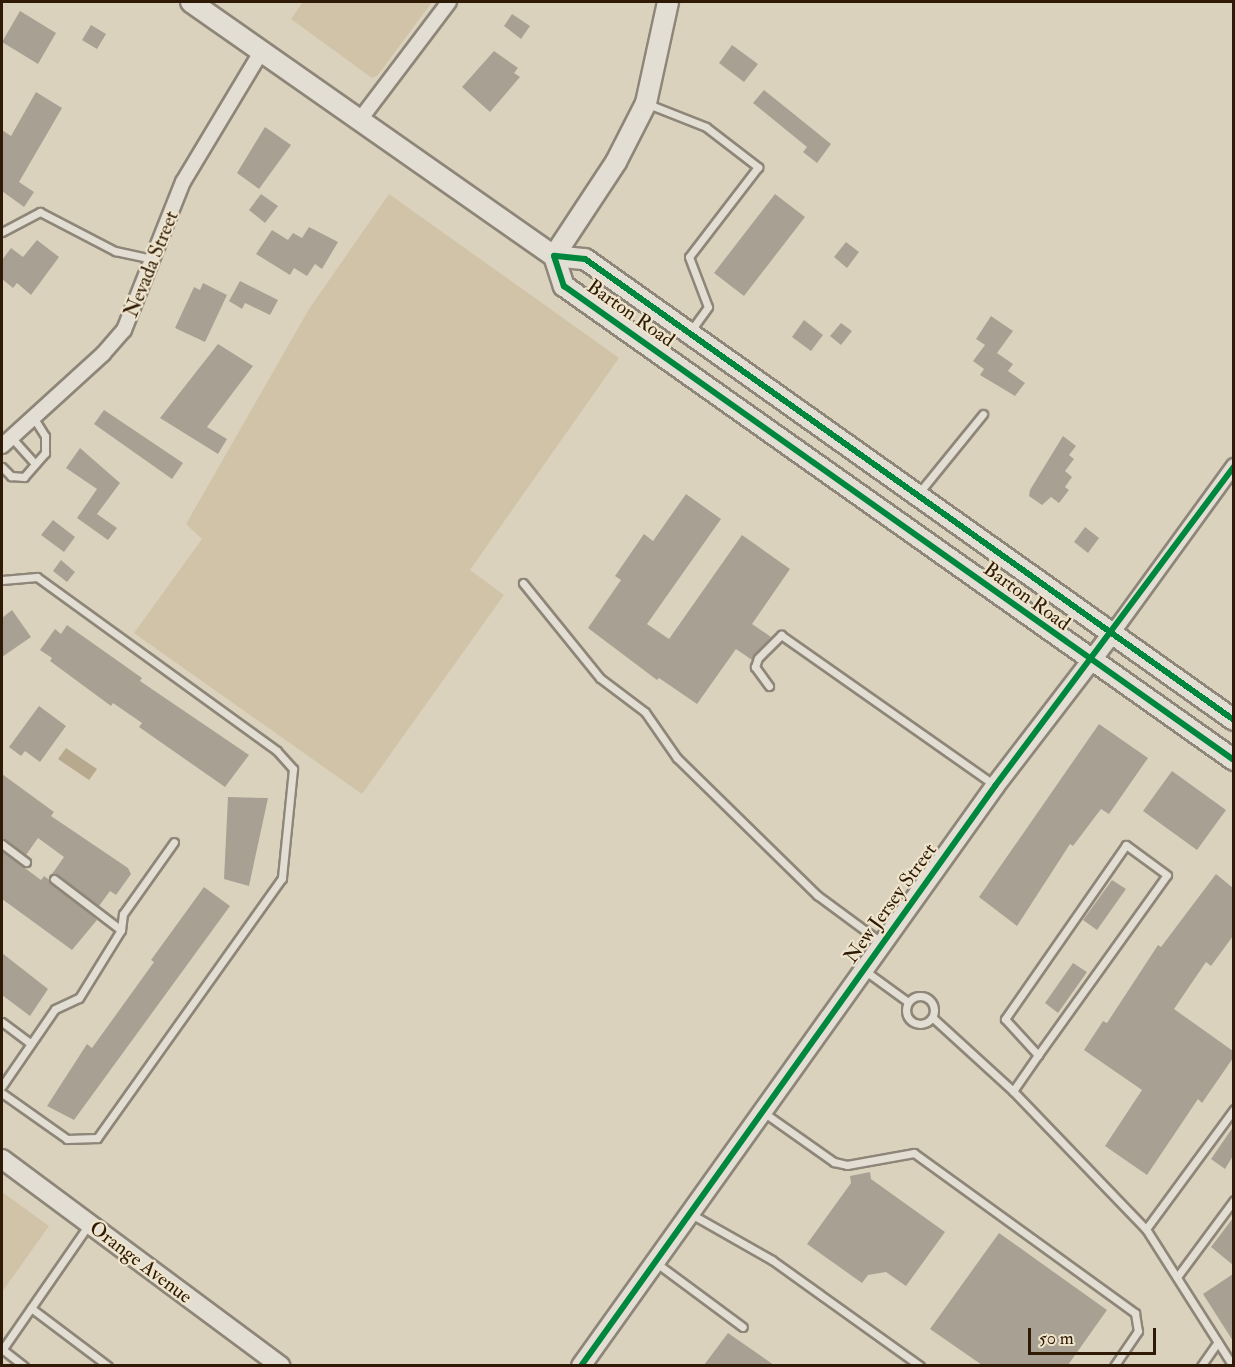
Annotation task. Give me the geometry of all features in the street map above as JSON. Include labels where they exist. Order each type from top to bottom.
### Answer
[{"type":"main road","name":"Barton Road","points":[[191,2],[554,256],[585,260],[1233,720]]},
{"type":"main road","points":[[554,256],[616,162],[646,103],[668,2]]},
{"type":"main road","name":"Barton Road","points":[[554,256],[564,286],[1088,660],[1233,760]]},
{"type":"street","points":[[359,121],[449,2]]},
{"type":"street","name":"Nevada Street","points":[[6,441],[103,354],[124,330],[183,182],[261,52]]},
{"type":"street","name":"New Jersey Street","points":[[581,1365],[995,786],[1088,660],[1111,635],[1233,465]]},
{"type":"street","name":"Orange Avenue","points":[[2,1159],[281,1365]]},
{"type":"lane","points":[[646,103],[706,127],[758,167],[689,257],[708,307],[689,334]]},
{"type":"lane","points":[[2,232],[40,212],[115,251],[154,259]]},
{"type":"lane","points":[[916,496],[983,414]]},
{"type":"lane","points":[[2,467],[19,479],[35,464],[46,446],[33,417]]},
{"type":"lane","points":[[6,441],[35,464]]},
{"type":"lane","points":[[2,580],[37,577],[277,751],[293,769],[282,878],[97,1138],[67,1139],[2,1094]]},
{"type":"lane","points":[[523,583],[600,678],[645,712],[677,758],[817,895],[882,943]]},
{"type":"lane","points":[[769,686],[755,667],[758,658],[780,634],[995,786]]},
{"type":"lane","points":[[2,1086],[56,1009],[80,998],[121,930],[123,914],[174,842]]},
{"type":"lane","points":[[2,844],[26,862]]},
{"type":"lane","points":[[1013,1091],[1167,875],[1126,845],[1005,1019],[1038,1055]]},
{"type":"lane","points":[[54,879],[121,930]]},
{"type":"lane","points":[[864,969],[908,1002]]},
{"type":"lane","points":[[933,1018],[921,1024],[911,1021],[906,1011],[908,1002],[915,997],[926,997],[933,1005],[933,1018],[1013,1091],[1146,1229],[1233,1365]]},
{"type":"lane","points":[[2,1022],[31,1044]]},
{"type":"lane","points":[[1146,1229],[1233,1109]]},
{"type":"lane","points":[[761,1111],[834,1162],[848,1165],[914,1153],[1135,1312],[1138,1331],[1114,1365]]},
{"type":"lane","points":[[1177,1276],[1233,1200]]},
{"type":"lane","points":[[691,1214],[772,1260],[920,1365]]},
{"type":"lane","points":[[24,1365],[2,1350],[89,1224]]},
{"type":"lane","points":[[656,1262],[743,1327]]},
{"type":"lane","points":[[31,1308],[108,1365]]},
{"type":"lane","points":[[1201,1365],[1218,1342]]},
{"type":"shaded area","points":[[303,2],[432,2],[378,75],[372,78],[291,19]]},
{"type":"shaded area","points":[[389,194],[619,358],[470,570],[504,595],[362,794],[134,633],[202,539],[186,524],[309,309]]},
{"type":"shaded area","points":[[66,748],[97,769],[89,780],[58,759]]},
{"type":"shaded area","points":[[2,1192],[49,1226],[2,1292]]},
{"type":"building","points":[[20,11],[56,33],[38,64],[2,42]]},
{"type":"building","points":[[512,14],[530,26],[521,39],[504,26]]},
{"type":"building","points":[[91,25],[106,34],[97,49],[82,40]]},
{"type":"building","points":[[732,45],[758,64],[744,82],[719,63]]},
{"type":"building","points":[[494,51],[518,68],[514,73],[520,77],[490,112],[462,87]]},
{"type":"building","points":[[764,90],[831,144],[817,163],[803,152],[807,147],[753,103]]},
{"type":"building","points":[[36,92],[62,108],[19,182],[34,192],[24,207],[2,191],[2,130],[11,136]]},
{"type":"building","points":[[265,127],[291,145],[259,189],[237,173]]},
{"type":"building","points":[[261,194],[278,206],[265,223],[249,210]]},
{"type":"building","points":[[775,194],[805,217],[744,296],[714,273]]},
{"type":"building","points":[[309,227],[338,242],[322,269],[315,264],[307,276],[294,268],[290,275],[256,254],[272,230],[288,240],[293,233],[302,238]]},
{"type":"building","points":[[37,240],[59,257],[31,295],[17,283],[13,288],[2,279],[2,260],[11,248],[23,257]]},
{"type":"building","points":[[846,242],[859,252],[847,268],[834,257]]},
{"type":"building","points":[[240,281],[278,300],[270,315],[245,303],[242,309],[229,301]]},
{"type":"building","points":[[203,283],[227,295],[205,342],[175,328],[194,287],[200,290]]},
{"type":"building","points":[[991,316],[1013,331],[997,353],[1013,364],[1008,371],[1025,383],[1015,396],[980,375],[984,369],[973,361],[985,345],[976,339]]},
{"type":"building","points":[[804,320],[823,335],[811,351],[792,337]]},
{"type":"building","points":[[841,323],[852,331],[841,345],[830,336]]},
{"type":"building","points":[[218,344],[253,366],[207,427],[227,439],[218,454],[160,418]]},
{"type":"building","points":[[104,410],[183,463],[172,479],[94,424]]},
{"type":"building","points":[[1063,436],[1076,446],[1069,455],[1074,459],[1065,471],[1072,477],[1065,487],[1069,490],[1059,503],[1051,497],[1042,505],[1029,496],[1030,490]]},
{"type":"building","points":[[80,448],[120,483],[97,514],[117,528],[108,540],[77,518],[97,489],[66,468]]},
{"type":"building","points":[[686,494],[721,519],[647,624],[669,639],[742,535],[790,569],[752,624],[771,637],[752,660],[736,649],[697,704],[659,678],[657,680],[588,628],[621,580],[615,576],[644,534],[653,541]]},
{"type":"building","points":[[53,520],[75,537],[64,552],[41,535]]},
{"type":"building","points":[[1085,527],[1099,538],[1088,553],[1074,542]]},
{"type":"building","points":[[61,560],[75,572],[67,582],[53,571]]},
{"type":"building","points":[[12,610],[31,637],[2,657],[2,618]]},
{"type":"building","points":[[67,625],[142,678],[140,681],[249,755],[225,787],[139,727],[142,723],[113,703],[111,706],[50,661],[52,658],[40,650],[55,629],[61,634]]},
{"type":"building","points":[[39,706],[66,726],[40,762],[25,751],[21,756],[9,747]]},
{"type":"building","points":[[1099,724],[1148,758],[1109,814],[1101,809],[1073,846],[1070,844],[1017,926],[979,897]]},
{"type":"building","points":[[1172,771],[1226,810],[1197,850],[1143,811]]},
{"type":"building","points":[[2,774],[54,812],[51,816],[128,868],[131,874],[116,895],[110,891],[99,906],[52,874],[64,857],[38,838],[26,855],[2,838]]},
{"type":"building","points":[[228,797],[268,798],[249,886],[224,879]]},
{"type":"building","points":[[2,851],[41,880],[44,876],[97,920],[72,950],[2,899]]},
{"type":"building","points":[[1216,874],[1233,888],[1233,936],[1211,966],[1206,962],[1174,1009],[1233,1051],[1233,1058],[1202,1103],[1198,1099],[1147,1175],[1105,1146],[1142,1090],[1084,1050],[1103,1021],[1107,1023],[1158,945],[1161,947]]},
{"type":"building","points":[[1112,880],[1126,889],[1097,930],[1083,920]]},
{"type":"building","points":[[204,887],[230,906],[74,1120],[47,1106],[87,1044],[92,1048],[154,962],[151,960]]},
{"type":"building","points":[[2,953],[48,989],[30,1016],[2,995]]},
{"type":"building","points":[[1073,963],[1087,972],[1058,1013],[1045,1003]]},
{"type":"building","points":[[1233,1127],[1233,1156],[1225,1169],[1211,1159]]},
{"type":"building","points":[[870,1172],[871,1179],[945,1232],[906,1286],[886,1272],[868,1275],[862,1283],[807,1244],[851,1183],[850,1176]]},
{"type":"building","points":[[1233,1218],[1233,1265],[1211,1247]]},
{"type":"building","points":[[999,1233],[1107,1310],[1068,1365],[982,1365],[930,1329]]},
{"type":"building","points":[[1233,1274],[1233,1341],[1203,1294]]},
{"type":"building","points":[[728,1333],[774,1365],[704,1365]]},
{"type":"cycle path","points":[[1234,720],[585,259],[554,256],[564,286],[1234,760]]},
{"type":"cycle path","points":[[581,1366],[995,786],[1234,466]]}]
